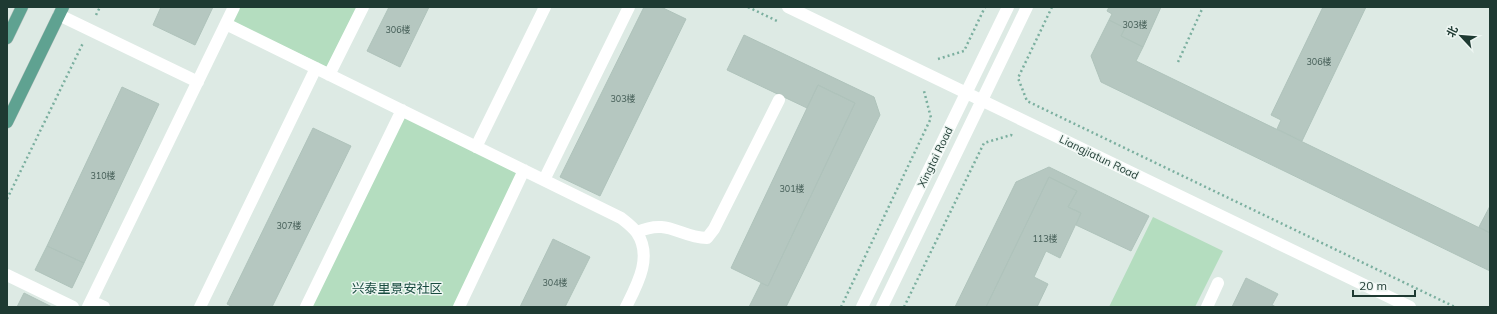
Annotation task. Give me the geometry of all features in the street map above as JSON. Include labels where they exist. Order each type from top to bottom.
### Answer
[{"type":"main road","points":[[7,38],[22,7]]},
{"type":"main road","points":[[7,122],[61,11]]},
{"type":"street","points":[[104,307],[89,304],[234,7]]},
{"type":"street","points":[[329,75],[362,7]]},
{"type":"street","points":[[476,147],[546,7]]},
{"type":"street","points":[[544,180],[629,7]]},
{"type":"street","name":"Liangjiatun Road","points":[[788,7],[1410,307]]},
{"type":"street","name":"Xingtai Road","points":[[862,307],[1008,7]]},
{"type":"street","name":"Xingtai Road","points":[[882,307],[1027,7]]},
{"type":"street","points":[[61,11],[90,29],[198,82]]},
{"type":"street","points":[[226,24],[621,218],[637,232],[645,251],[640,278],[626,307]]},
{"type":"street","points":[[200,307],[316,68]]},
{"type":"street","points":[[637,232],[649,227],[664,226],[683,232],[695,238],[707,238],[714,229],[779,100]]},
{"type":"street","points":[[306,307],[402,110]]},
{"type":"street","points":[[459,307],[524,170]]},
{"type":"street","points":[[7,275],[73,307]]},
{"type":"street","points":[[1207,307],[1218,283]]},
{"type":"path","points":[[7,199],[100,7]]},
{"type":"path","points":[[940,60],[964,51],[985,7]]},
{"type":"path","points":[[1052,7],[1018,78],[1027,101],[1455,307]]},
{"type":"path","points":[[1178,62],[1204,7]]},
{"type":"path","points":[[841,307],[931,118],[925,92]]},
{"type":"path","points":[[904,307],[984,143],[1011,135]]},
{"type":"green space","points":[[237,7],[357,7],[327,67],[231,21]]},
{"type":"green space","points":[[403,116],[520,173],[455,307],[310,307]]},
{"type":"green space","points":[[1153,217],[1223,251],[1195,307],[1109,307]]},
{"type":"building","points":[[161,7],[213,7],[195,45],[153,25]]},
{"type":"building","points":[[389,7],[429,7],[400,67],[367,51]]},
{"type":"building","points":[[644,7],[661,7],[686,19],[600,196],[560,177]]},
{"type":"building","points":[[1109,7],[1161,7],[1143,47],[1121,36],[1125,28],[1109,20],[1112,14],[1107,11]]},
{"type":"building","points":[[1323,7],[1366,7],[1302,141],[1277,129],[1281,120],[1271,115]]},
{"type":"building","points":[[1109,20],[1125,28],[1121,36],[1143,47],[1136,61],[1490,233],[1490,271],[1101,82],[1091,56]]},
{"type":"building","points":[[744,35],[874,97],[880,115],[786,307],[749,307],[761,283],[768,286],[855,103],[818,85],[807,108],[727,70]]},
{"type":"building","points":[[818,85],[855,103],[768,286],[731,268]]},
{"type":"building","points":[[122,87],[159,104],[84,263],[47,246]]},
{"type":"building","points":[[313,128],[351,146],[272,307],[233,307],[227,304]]},
{"type":"building","points":[[1049,167],[1149,216],[1131,251],[1076,225],[1081,213],[1068,207],[1077,191],[1049,177],[986,307],[955,307],[1016,182]]},
{"type":"building","points":[[1049,177],[1077,191],[1068,207],[1081,213],[1060,258],[1046,251],[1034,277],[1048,284],[1037,307],[986,307]]},
{"type":"building","points":[[1490,206],[1490,233],[1479,227]]},
{"type":"building","points":[[553,239],[590,257],[565,307],[520,307]]},
{"type":"building","points":[[47,246],[84,263],[72,288],[35,270]]},
{"type":"building","points":[[1246,278],[1278,294],[1272,305],[1276,307],[1232,307]]},
{"type":"building","points":[[24,293],[52,307],[17,307]]},
{"type":"district","name":"兴泰里景安社区","points":[[397,288]]}]
